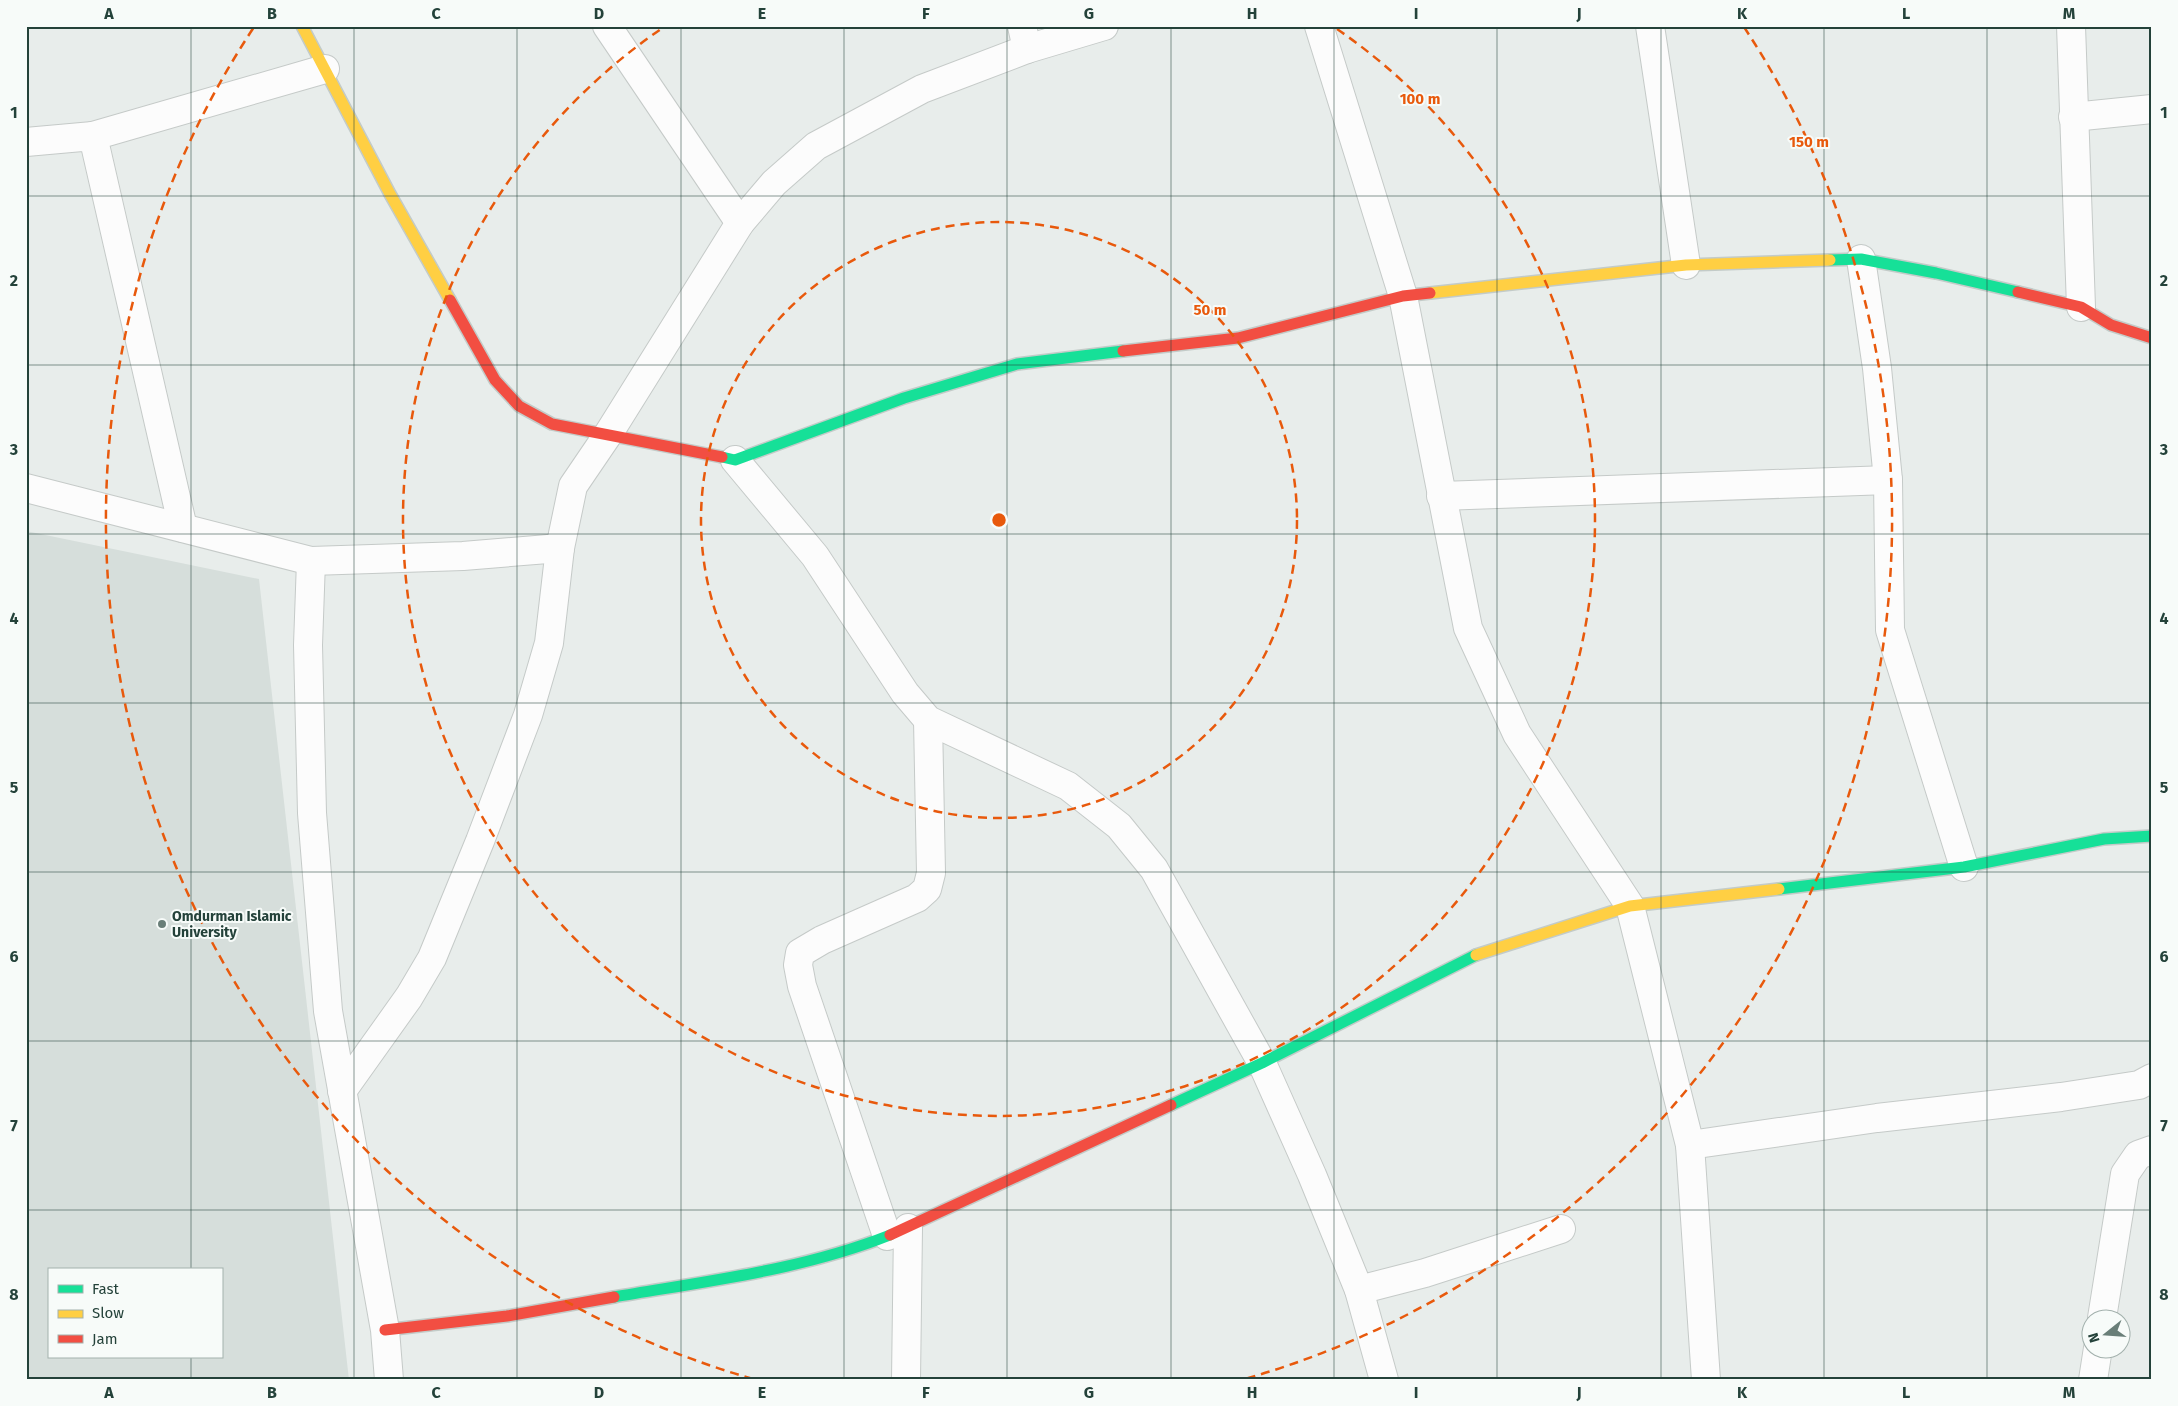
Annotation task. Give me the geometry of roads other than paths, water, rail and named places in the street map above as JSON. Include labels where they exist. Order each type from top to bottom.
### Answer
[{"type":"street","points":[[302,26],[390,194],[495,380],[519,406],[552,424],[735,460],[904,398],[1018,364],[1238,338],[1403,296],[1686,265],[1861,260],[1936,273],[2081,306],[2111,326],[2152,338]]},
{"type":"street","points":[[607,26],[740,223]]},
{"type":"street","points":[[342,1091],[409,997],[432,958],[480,842],[528,715],[549,643],[560,548],[573,486],[607,436],[740,223],[774,183],[816,146],[922,89],[1025,37],[1104,26]]},
{"type":"street","points":[[1319,26],[1403,296],[1468,628],[1517,734],[1630,906],[1690,1145],[1706,1380]]},
{"type":"street","points":[[1650,26],[1686,265]]},
{"type":"street","points":[[2070,26],[2081,306]]},
{"type":"street","points":[[26,142],[93,136],[325,70]]},
{"type":"street","points":[[2073,117],[2152,109]]},
{"type":"street","points":[[93,136],[183,528]]},
{"type":"street","points":[[1861,260],[1876,368],[1888,480],[1890,630],[1964,867]]},
{"type":"street","points":[[735,460],[815,556],[905,693],[928,720],[1068,786],[1119,826],[1154,868],[1262,1063],[1312,1175],[1359,1290],[1384,1380]]},
{"type":"street","points":[[1441,496],[1888,480]]},
{"type":"street","points":[[26,488],[312,561],[463,556],[560,548]]},
{"type":"street","points":[[312,561],[308,645],[312,813],[328,1011],[385,1330],[389,1380]]},
{"type":"street","points":[[906,1380],[898,1232],[802,986],[798,965],[800,953],[822,940],[917,898],[927,889],[931,873],[928,720]]},
{"type":"street","points":[[385,1330],[507,1316],[800,1264],[852,1250],[898,1232],[1262,1063],[1470,957],[1630,906],[1964,867],[2104,839],[2152,836]]},
{"type":"street","points":[[1690,1145],[1859,1120],[2139,1086],[2152,1078]]},
{"type":"street","points":[[2104,1308],[2125,1174],[2138,1155],[2152,1150]]},
{"type":"street","points":[[1359,1290],[1425,1273],[1561,1229]]},
{"type":"street","points":[[2093,1380],[2096,1358]]},
{"type":"place","name":"Omdurman Islamic University","points":[[162,924]]}]
